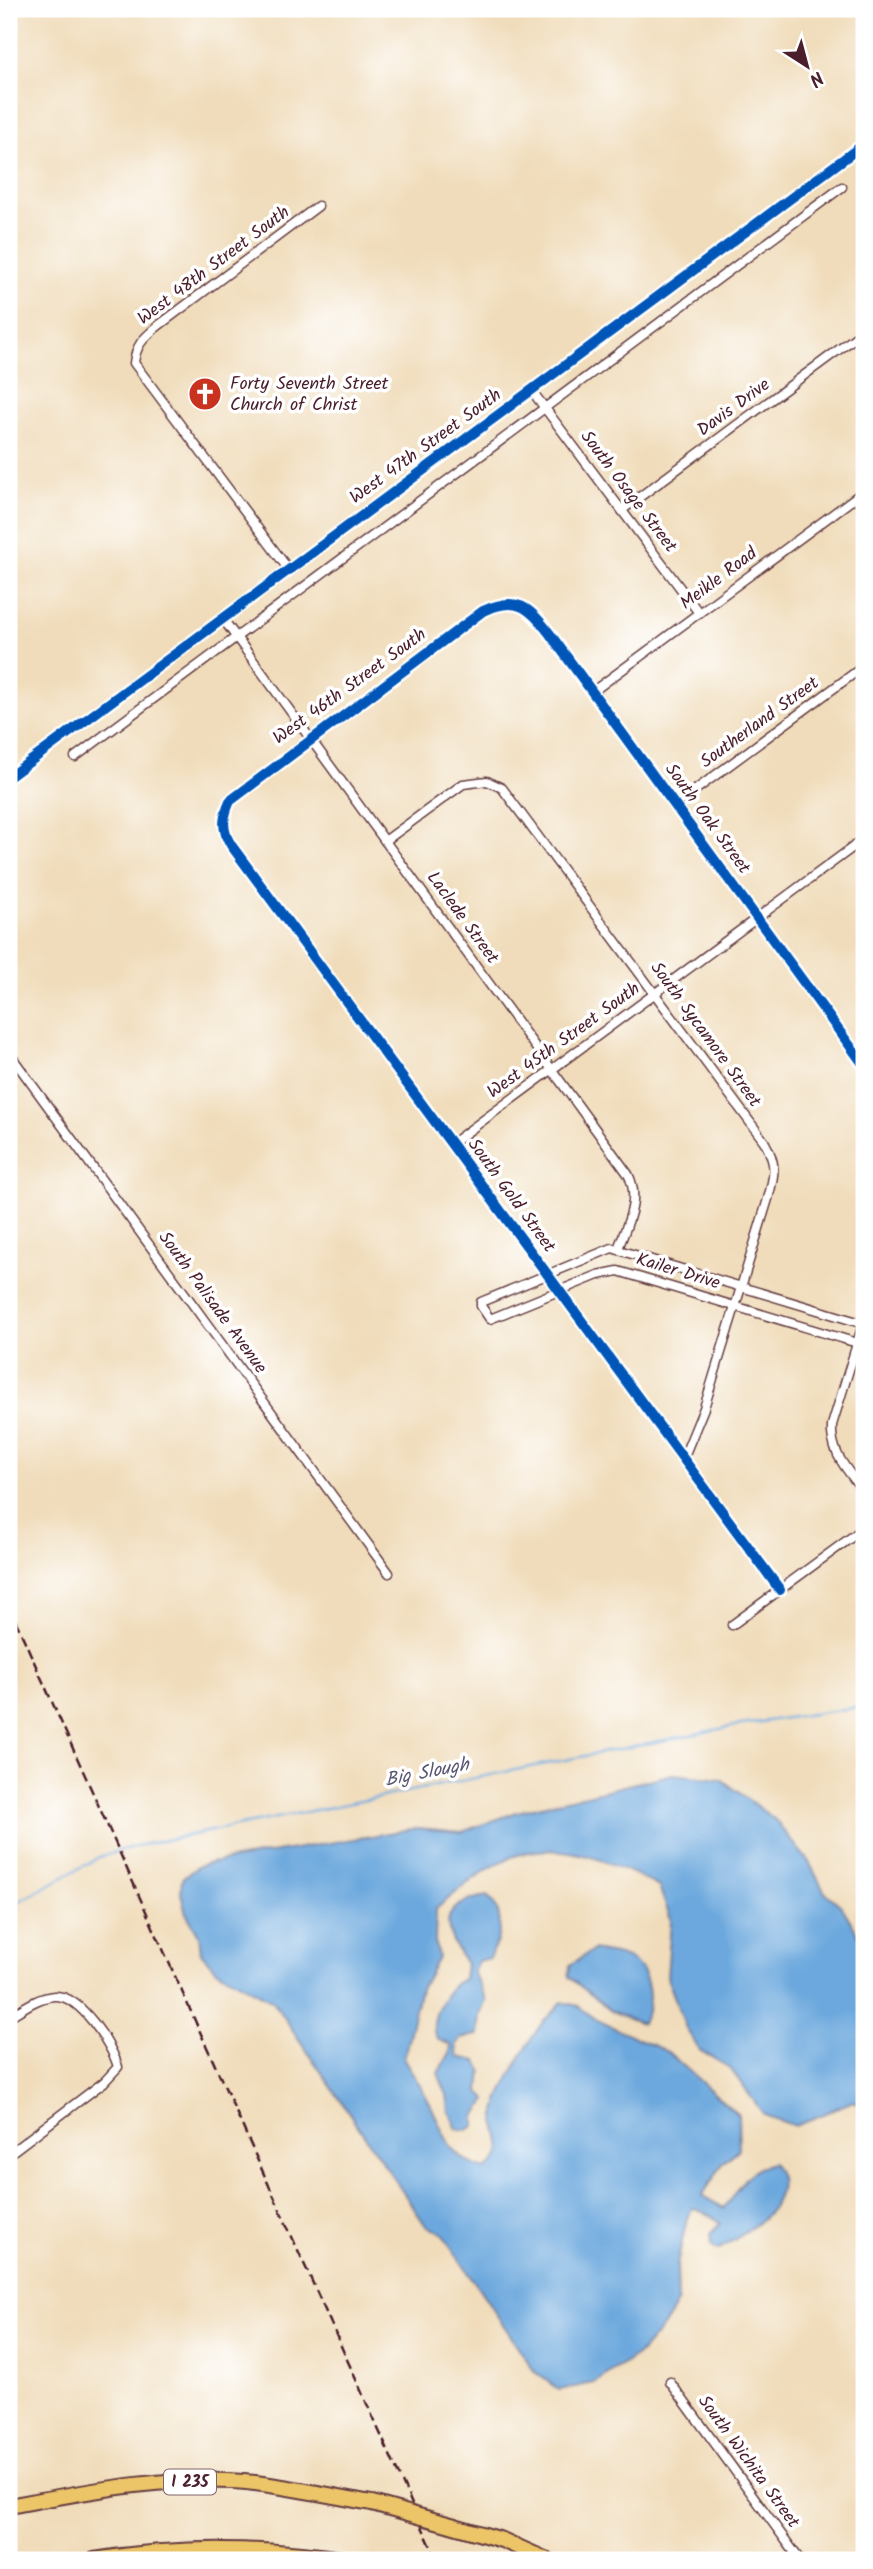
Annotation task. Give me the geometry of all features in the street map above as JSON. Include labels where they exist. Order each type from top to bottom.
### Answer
[{"type":"highway","name":"I 235","points":[[9,2506],[77,2493],[179,2482],[253,2483],[372,2503],[502,2540],[547,2560]]},
{"type":"highway","points":[[94,2560],[183,2549],[235,2548],[349,2560]]},
{"type":"street","name":"West 47th Street South","points":[[9,777],[864,144]]},
{"type":"street","points":[[75,757],[842,187]]},
{"type":"street","name":"West 48th Street South","points":[[289,570],[134,363],[140,342],[158,326],[318,206]]},
{"type":"street","name":"Davis Drive","points":[[622,510],[864,331]]},
{"type":"street","name":"South Osage Street","points":[[532,391],[699,613]]},
{"type":"street","name":"Meikle Road","points":[[592,692],[864,491]]},
{"type":"street","name":"South Oak Street","points":[[514,604],[523,606],[536,617],[864,1065]]},
{"type":"street","name":"West 46th Street South","points":[[223,820],[229,800],[310,738],[483,611],[493,606],[514,604]]},
{"type":"street","name":"Laclede Street","points":[[223,619],[613,1152],[633,1187],[634,1202],[618,1249]]},
{"type":"street","name":"Southerland Street","points":[[675,805],[864,666]]},
{"type":"street","name":"South Sycamore Street","points":[[385,841],[463,784],[479,781],[501,787],[764,1141],[774,1159],[773,1179],[704,1408],[683,1459]]},
{"type":"street","name":"South Gold Street","points":[[223,820],[227,839],[244,864],[780,1590]]},
{"type":"street","name":"West 45th Street South","points":[[451,1144],[864,839]]},
{"type":"street","points":[[856,845],[864,857]]},
{"type":"street","name":"South Palisade Avenue","points":[[9,1053],[389,1573]]},
{"type":"street","name":"Kailer Drive","points":[[861,1344],[618,1270],[598,1275],[490,1319],[481,1302],[606,1249],[618,1249],[864,1323]]},
{"type":"street","points":[[864,1323],[861,1344],[832,1425],[831,1437],[834,1448],[864,1492]]},
{"type":"street","points":[[732,1625],[864,1528]]},
{"type":"street","points":[[9,2017],[43,1998],[57,1995],[67,1998],[93,2023],[118,2067],[113,2075],[9,2154]]},
{"type":"street","name":"South Wichita Street","points":[[670,2382],[800,2560]]},
{"type":"water","points":[[673,1774],[721,1779],[775,1820],[809,1862],[824,1891],[842,1907],[864,1944],[864,2105],[853,2101],[795,2126],[764,2115],[730,2068],[699,2050],[686,2028],[667,1977],[671,1920],[659,1887],[610,1863],[557,1851],[521,1854],[487,1870],[436,1909],[435,1940],[438,1958],[419,1992],[404,2059],[427,2098],[447,2141],[461,2157],[485,2169],[499,2157],[496,2112],[502,2094],[535,2033],[562,2002],[578,2006],[597,2020],[668,2052],[738,2115],[739,2149],[724,2162],[702,2196],[724,2208],[744,2180],[755,2170],[773,2163],[780,2178],[780,2190],[769,2212],[749,2230],[718,2250],[711,2245],[710,2234],[720,2224],[711,2215],[692,2208],[687,2218],[677,2265],[678,2301],[664,2326],[640,2353],[594,2383],[559,2390],[535,2372],[441,2232],[426,2226],[273,2001],[215,1969],[201,1953],[199,1935],[186,1913],[181,1893],[182,1879],[197,1867],[211,1863],[418,1828],[462,1832],[517,1812]]},
{"type":"water","points":[[487,1896],[497,1910],[500,1926],[489,1958],[478,1961],[473,1972],[486,2000],[480,2015],[478,2035],[462,2038],[456,2045],[458,2057],[477,2061],[482,2071],[480,2091],[487,2100],[475,2117],[475,2126],[467,2130],[457,2129],[438,2073],[450,2053],[451,2045],[436,2036],[434,2021],[446,1995],[464,1979],[466,1964],[452,1939],[448,1920],[459,1905]]},
{"type":"water","points":[[593,1950],[627,1958],[643,1972],[649,1998],[641,2023],[611,2011],[569,1977],[570,1965]]},
{"type":"waterway","name":"Big Slough","points":[[9,1907],[99,1857],[136,1846],[735,1726],[864,1706]]},
{"type":"railway","points":[[9,1606],[437,2560]]},
{"type":"cycle path","points":[[9,777],[864,144]]},
{"type":"cycle path","points":[[780,1590],[231,845],[224,823],[230,801],[483,611],[505,604],[521,606],[550,634],[864,1065]]},
{"type":"place","name":"Forty Seventh Street Church of Christ","points":[[205,394]]}]
